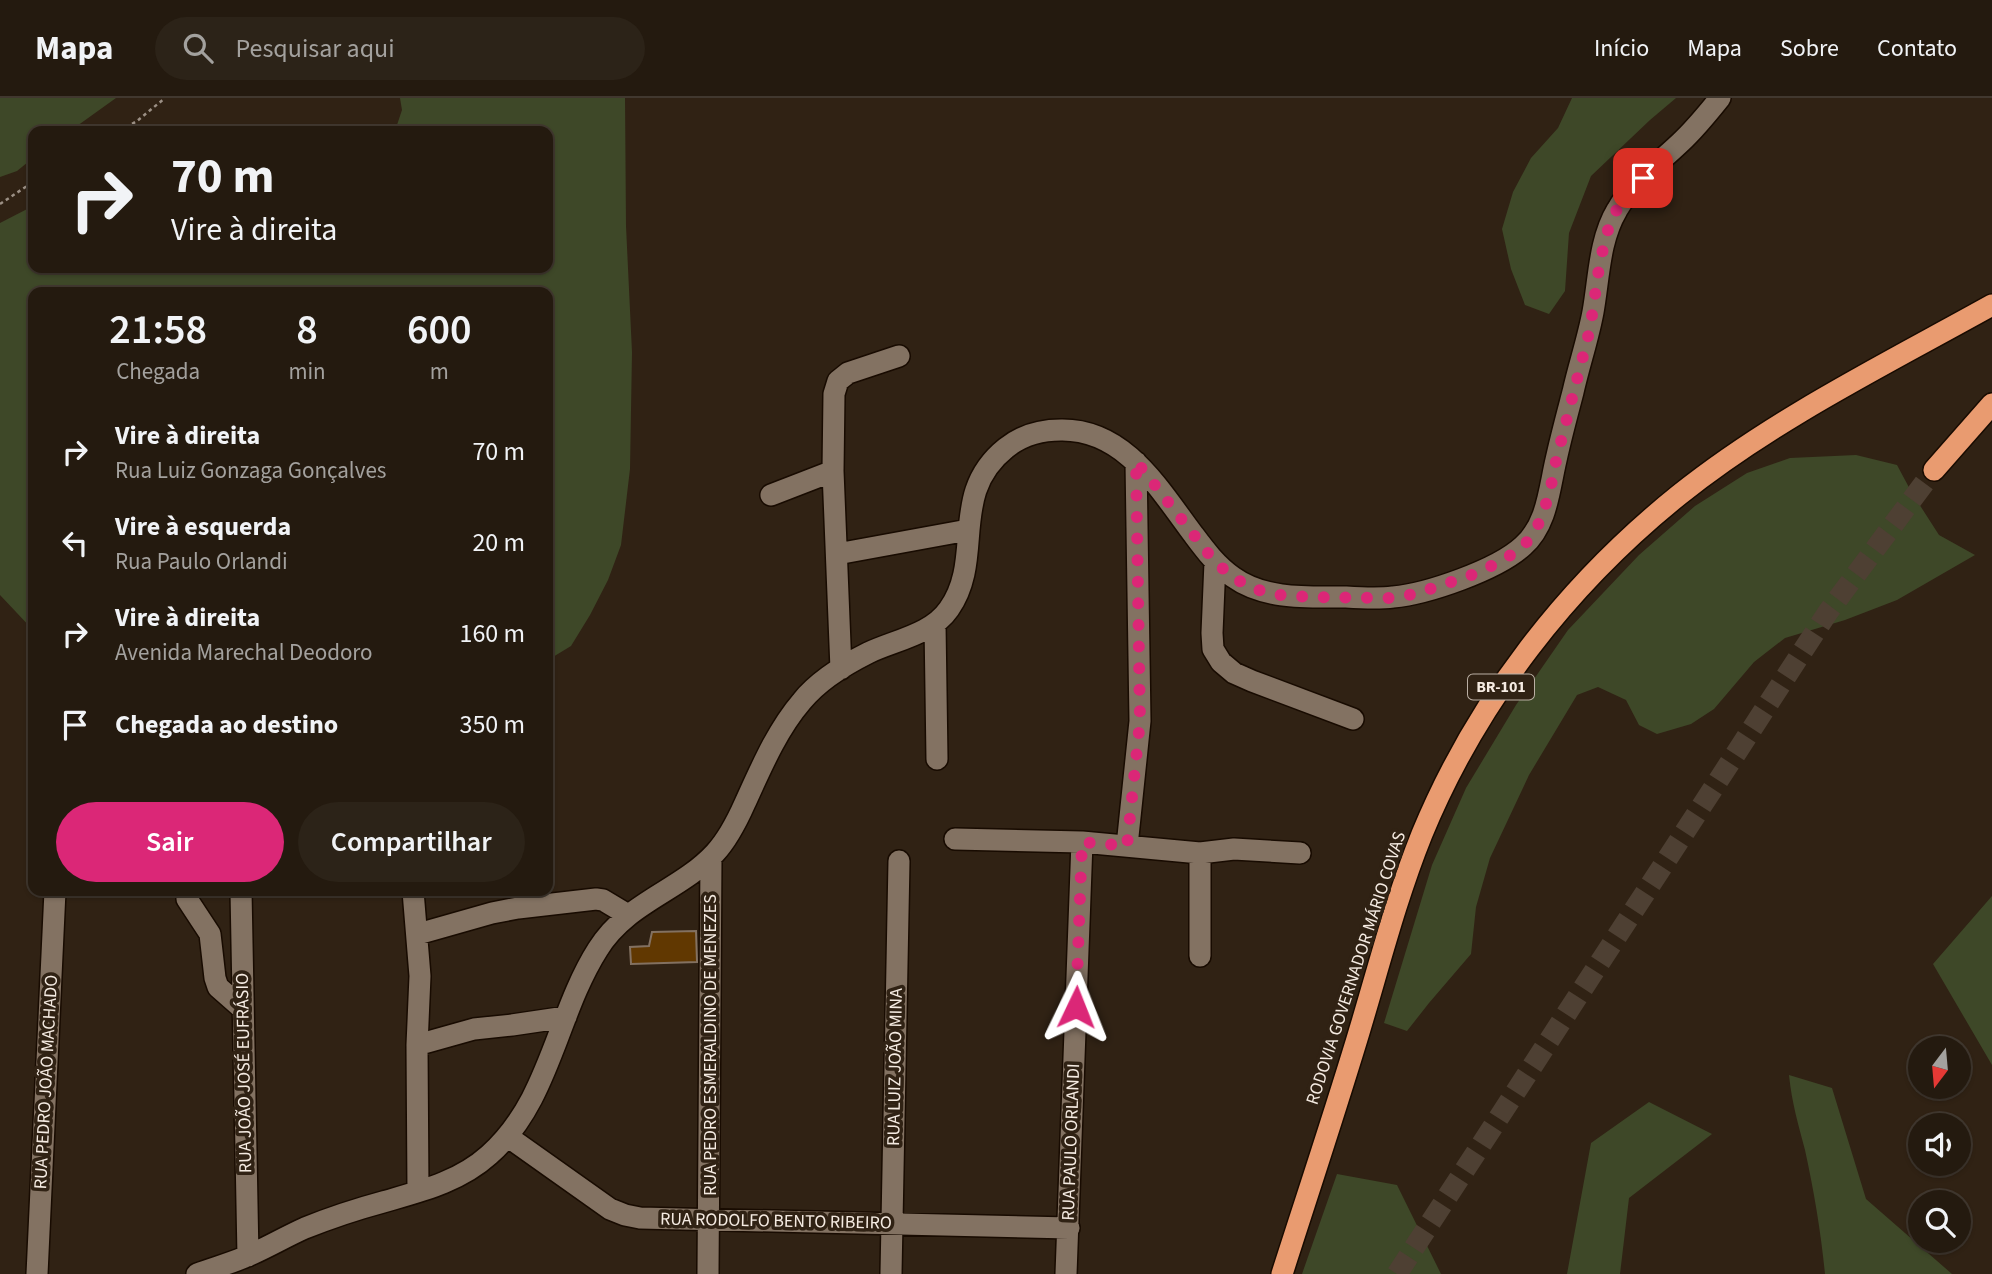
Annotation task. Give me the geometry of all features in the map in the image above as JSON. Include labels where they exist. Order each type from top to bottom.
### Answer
[{"type":"highway","name":"RODOVIA GOVERNADOR MÁRIO COVAS","points":[[1282,1274],[1357,1039],[1390,925],[1423,834],[1444,785],[1471,735],[1524,654],[1564,604],[1634,533],[1727,459],[1838,390],[1992,305]]},
{"type":"highway","points":[[1934,471],[1992,404]]},
{"type":"street","points":[[197,1274],[248,1256],[304,1229],[458,1177],[492,1153],[507,1136],[539,1085],[598,948],[628,915],[711,858],[737,820],[771,748],[801,701],[823,679],[866,654],[935,624],[949,609],[960,587],[975,488],[985,470],[1001,451],[1021,438],[1040,431],[1079,431],[1119,448],[1136,461],[1215,562],[1234,578],[1254,589],[1279,595],[1389,598],[1415,594],[1469,576],[1500,562],[1524,546],[1538,525],[1549,496],[1590,329],[1600,261],[1616,211],[1631,190],[1687,137],[1720,98]]},
{"type":"street","points":[[841,669],[833,471],[834,394],[838,380],[848,373],[899,356]]},
{"type":"street","points":[[1127,846],[1140,721],[1136,461]]},
{"type":"street","points":[[771,495],[833,471]]},
{"type":"street","points":[[837,554],[968,530]]},
{"type":"street","points":[[1215,562],[1212,633],[1213,649],[1221,662],[1234,673],[1252,681],[1353,719]]},
{"type":"street","points":[[935,624],[937,759]]},
{"type":"street","points":[[955,839],[1082,842],[1200,853],[1234,849],[1300,853]]},
{"type":"street","name":"RUA PAULO ORLANDI","points":[[1066,1274],[1082,842]]},
{"type":"street","points":[[1200,853],[1200,956]]},
{"type":"street","name":"RUA PEDRO ESMERALDINO DE MENEZES","points":[[708,1274],[711,858]]},
{"type":"street","name":"RUA LUIZ JOÃO MINA","points":[[891,1274],[898,861]]},
{"type":"street","name":"RUA PEDRO JOÃO MACHADO","points":[[37,1274],[55,896]]},
{"type":"street","name":"RUA JOÃO JOSÉ EUFRÁSIO","points":[[241,896],[248,1256]]},
{"type":"street","points":[[414,896],[420,976],[417,1045],[418,1191]]},
{"type":"street","points":[[418,934],[539,897],[603,900],[628,915]]},
{"type":"street","points":[[187,899],[210,934],[218,987],[243,1009]]},
{"type":"street","points":[[417,1045],[474,1029],[566,1017]]},
{"type":"street","name":"RUA RODOLFO BENTO RIBEIRO","points":[[507,1136],[610,1209],[640,1218],[1069,1228]]},
{"type":"path","points":[[128,126],[165,98]]},
{"type":"path","points":[[0,204],[28,185]]},
{"type":"green space","points":[[0,98],[116,98],[77,126],[28,126],[28,162],[17,171],[0,177]]},
{"type":"green space","points":[[400,98],[625,98],[626,226],[632,352],[630,469],[621,545],[608,580],[571,646],[553,657],[553,287],[28,287],[28,625],[0,595],[0,223],[28,209],[28,273],[553,273],[553,126],[397,126],[402,110]]},
{"type":"green space","points":[[1572,98],[1676,98],[1591,176],[1569,233],[1565,291],[1549,314],[1525,305],[1511,269],[1502,229],[1513,192],[1531,158],[1558,128]]},
{"type":"green space","points":[[1856,455],[1897,465],[1939,535],[1975,555],[1897,600],[1845,620],[1785,638],[1754,662],[1714,709],[1691,724],[1657,734],[1639,725],[1626,700],[1598,687],[1577,695],[1529,775],[1490,858],[1476,907],[1471,954],[1407,1031],[1384,1023],[1432,865],[1466,788],[1516,705],[1568,630],[1639,555],[1695,506],[1747,473],[1790,458]]},
{"type":"green space","points":[[1992,896],[1992,1065],[1933,964]]},
{"type":"green space","points":[[1789,1075],[1832,1088],[1866,1199],[1908,1236],[1908,1253],[1928,1253],[1952,1274],[1825,1274],[1814,1196]]},
{"type":"green space","points":[[1649,1102],[1712,1134],[1629,1198],[1620,1274],[1567,1274],[1591,1143]]},
{"type":"green space","points":[[1337,1174],[1397,1185],[1441,1274],[1302,1274]]},
{"type":"building","points":[[696,931],[697,962],[631,964],[630,947],[649,946],[652,932]]},
{"type":"tunnel","points":[[1397,1274],[1828,612],[1934,470]]},
{"type":"route","points":[[1076,1007],[1082,842],[1127,846],[1138,756],[1140,682],[1136,461],[1215,562],[1234,578],[1254,589],[1279,595],[1389,598],[1415,594],[1469,576],[1500,562],[1524,546],[1538,525],[1549,496],[1590,329],[1600,261],[1608,230],[1616,211],[1643,178]]}]
